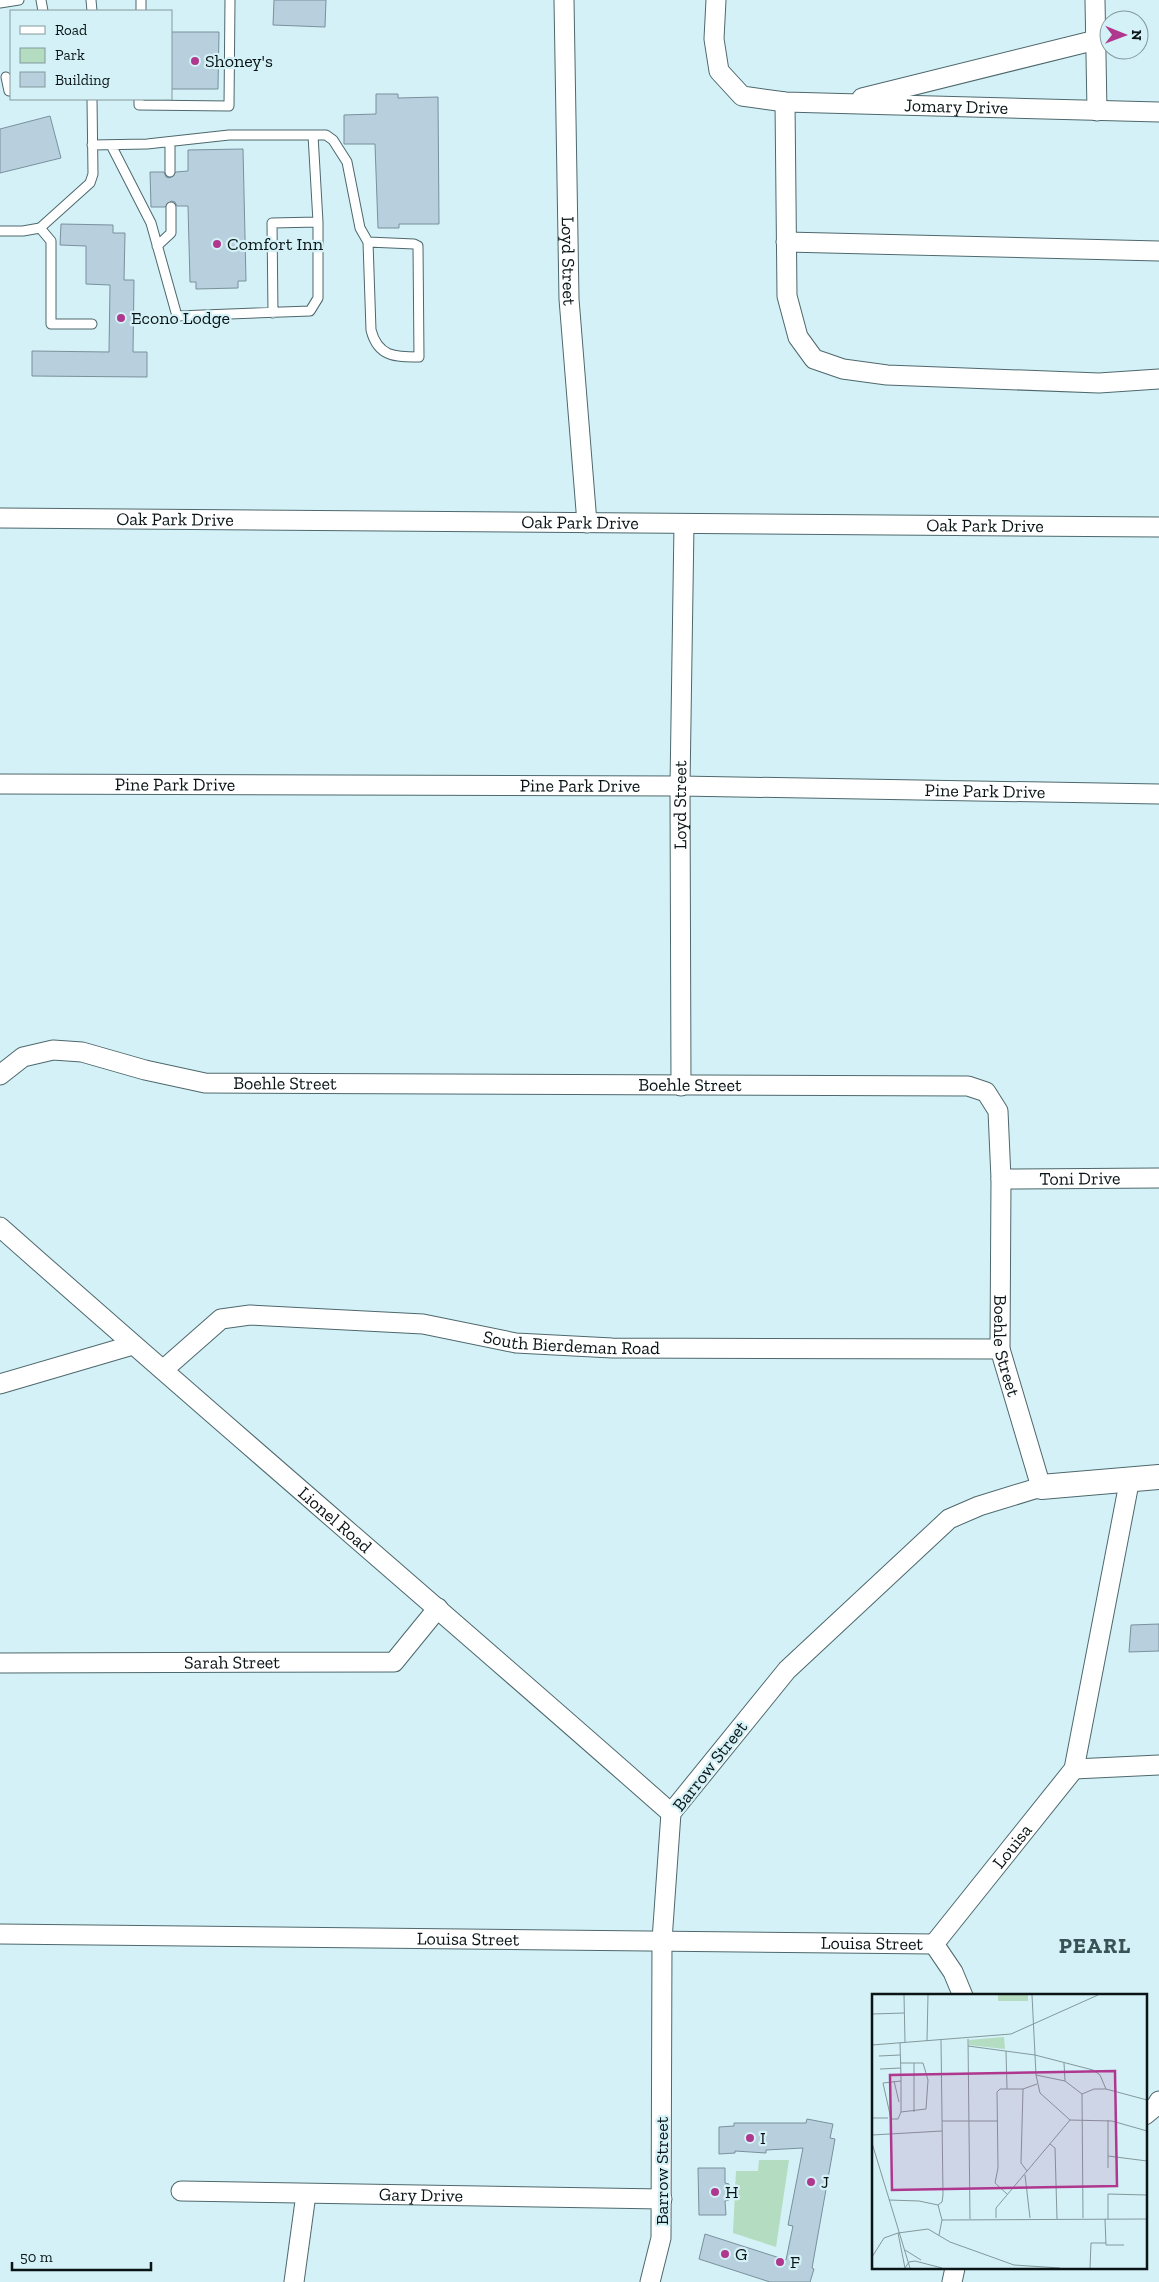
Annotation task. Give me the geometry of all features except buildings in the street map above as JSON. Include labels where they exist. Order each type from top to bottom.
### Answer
[{"type":"street","name":"Loyd Street","points":[[564,0],[569,299],[587,522]]},
{"type":"street","name":"Jomary Drive","points":[[716,0],[714,39],[718,71],[742,96],[785,102],[837,104],[1159,112]]},
{"type":"street","points":[[1096,0],[1097,111]]},
{"type":"street","points":[[837,104],[1096,40]]},
{"type":"street","points":[[785,102],[787,296],[798,337],[814,359],[843,369],[887,375],[1099,383],[1159,379]]},
{"type":"street","points":[[786,242],[1159,252]]},
{"type":"street","name":"Oak Park Drive","points":[[0,518],[1159,527]]},
{"type":"street","name":"Loyd Street","points":[[681,1086],[680,786],[684,524]]},
{"type":"street","name":"Pine Park Drive","points":[[0,784],[680,786],[1159,794]]},
{"type":"street","name":"Boehle Street","points":[[0,1075],[23,1057],[53,1050],[82,1052],[145,1070],[205,1083],[968,1086],[986,1092],[998,1111],[1001,1180],[1000,1349],[1041,1486]]},
{"type":"street","name":"Toni Drive","points":[[1001,1180],[1159,1178]]},
{"type":"street","name":"Lionel Road","points":[[0,1226],[133,1345],[438,1608],[670,1813]]},
{"type":"street","name":"South Bierdeman Road","points":[[163,1370],[221,1319],[250,1315],[423,1324],[516,1343],[612,1348],[1000,1349]]},
{"type":"street","points":[[0,1384],[133,1345]]},
{"type":"street","points":[[1041,1486],[1159,1477]]},
{"type":"street","points":[[1130,1478],[1074,1769],[1159,1765]]},
{"type":"street","name":"Barrow Street","points":[[650,2282],[661,2238],[662,1940],[670,1813],[786,1670],[949,1519],[978,1506],[1041,1486]]},
{"type":"street","name":"Sarah Street","points":[[0,1663],[394,1662],[438,1608]]},
{"type":"street","name":"Louisa","points":[[934,1944],[1074,1769]]},
{"type":"street","name":"Louisa Street","points":[[0,1934],[934,1944]]},
{"type":"street","points":[[934,1944],[953,1972],[961,1994]]},
{"type":"street","points":[[1146,2114],[1158,2105],[1159,2101]]},
{"type":"street","name":"Gary Drive","points":[[181,2191],[662,2199]]},
{"type":"street","points":[[294,2282],[306,2194]]},
{"type":"lane","points":[[0,4],[19,0]]},
{"type":"lane","points":[[139,100],[139,105],[229,106],[230,0]]},
{"type":"lane","points":[[6,76],[7,91]]},
{"type":"lane","points":[[0,231],[23,232],[40,228],[90,183],[93,174],[92,100]]},
{"type":"lane","points":[[92,145],[170,142],[229,135],[326,135],[333,140],[347,162],[360,228],[368,242],[371,330],[374,341],[394,358],[419,357],[418,246],[414,244],[368,242]]},
{"type":"lane","points":[[111,145],[151,223],[177,316],[274,313],[310,311],[318,298],[318,222],[313,135]]},
{"type":"lane","points":[[170,142],[170,172]]},
{"type":"lane","points":[[157,246],[171,233],[171,206]]},
{"type":"lane","points":[[274,313],[272,223],[318,222]]},
{"type":"lane","points":[[40,228],[51,241],[52,324],[92,324]]},
{"type":"green space","points":[[759,2160],[789,2160],[776,2247],[733,2233],[736,2171],[758,2171]]},
{"type":"place","name":"Shoney's","points":[[195,61]]},
{"type":"place","name":"Comfort Inn","points":[[217,244]]},
{"type":"place","name":"Econo Lodge","points":[[121,318]]},
{"type":"place","name":"I","points":[[750,2138]]},
{"type":"place","name":"J","points":[[811,2182]]},
{"type":"place","name":"H","points":[[715,2192]]},
{"type":"place","name":"G","points":[[725,2254]]},
{"type":"place","name":"F","points":[[780,2262]]},
{"type":"district","name":"PEARL","points":[[1095,1945]]}]
